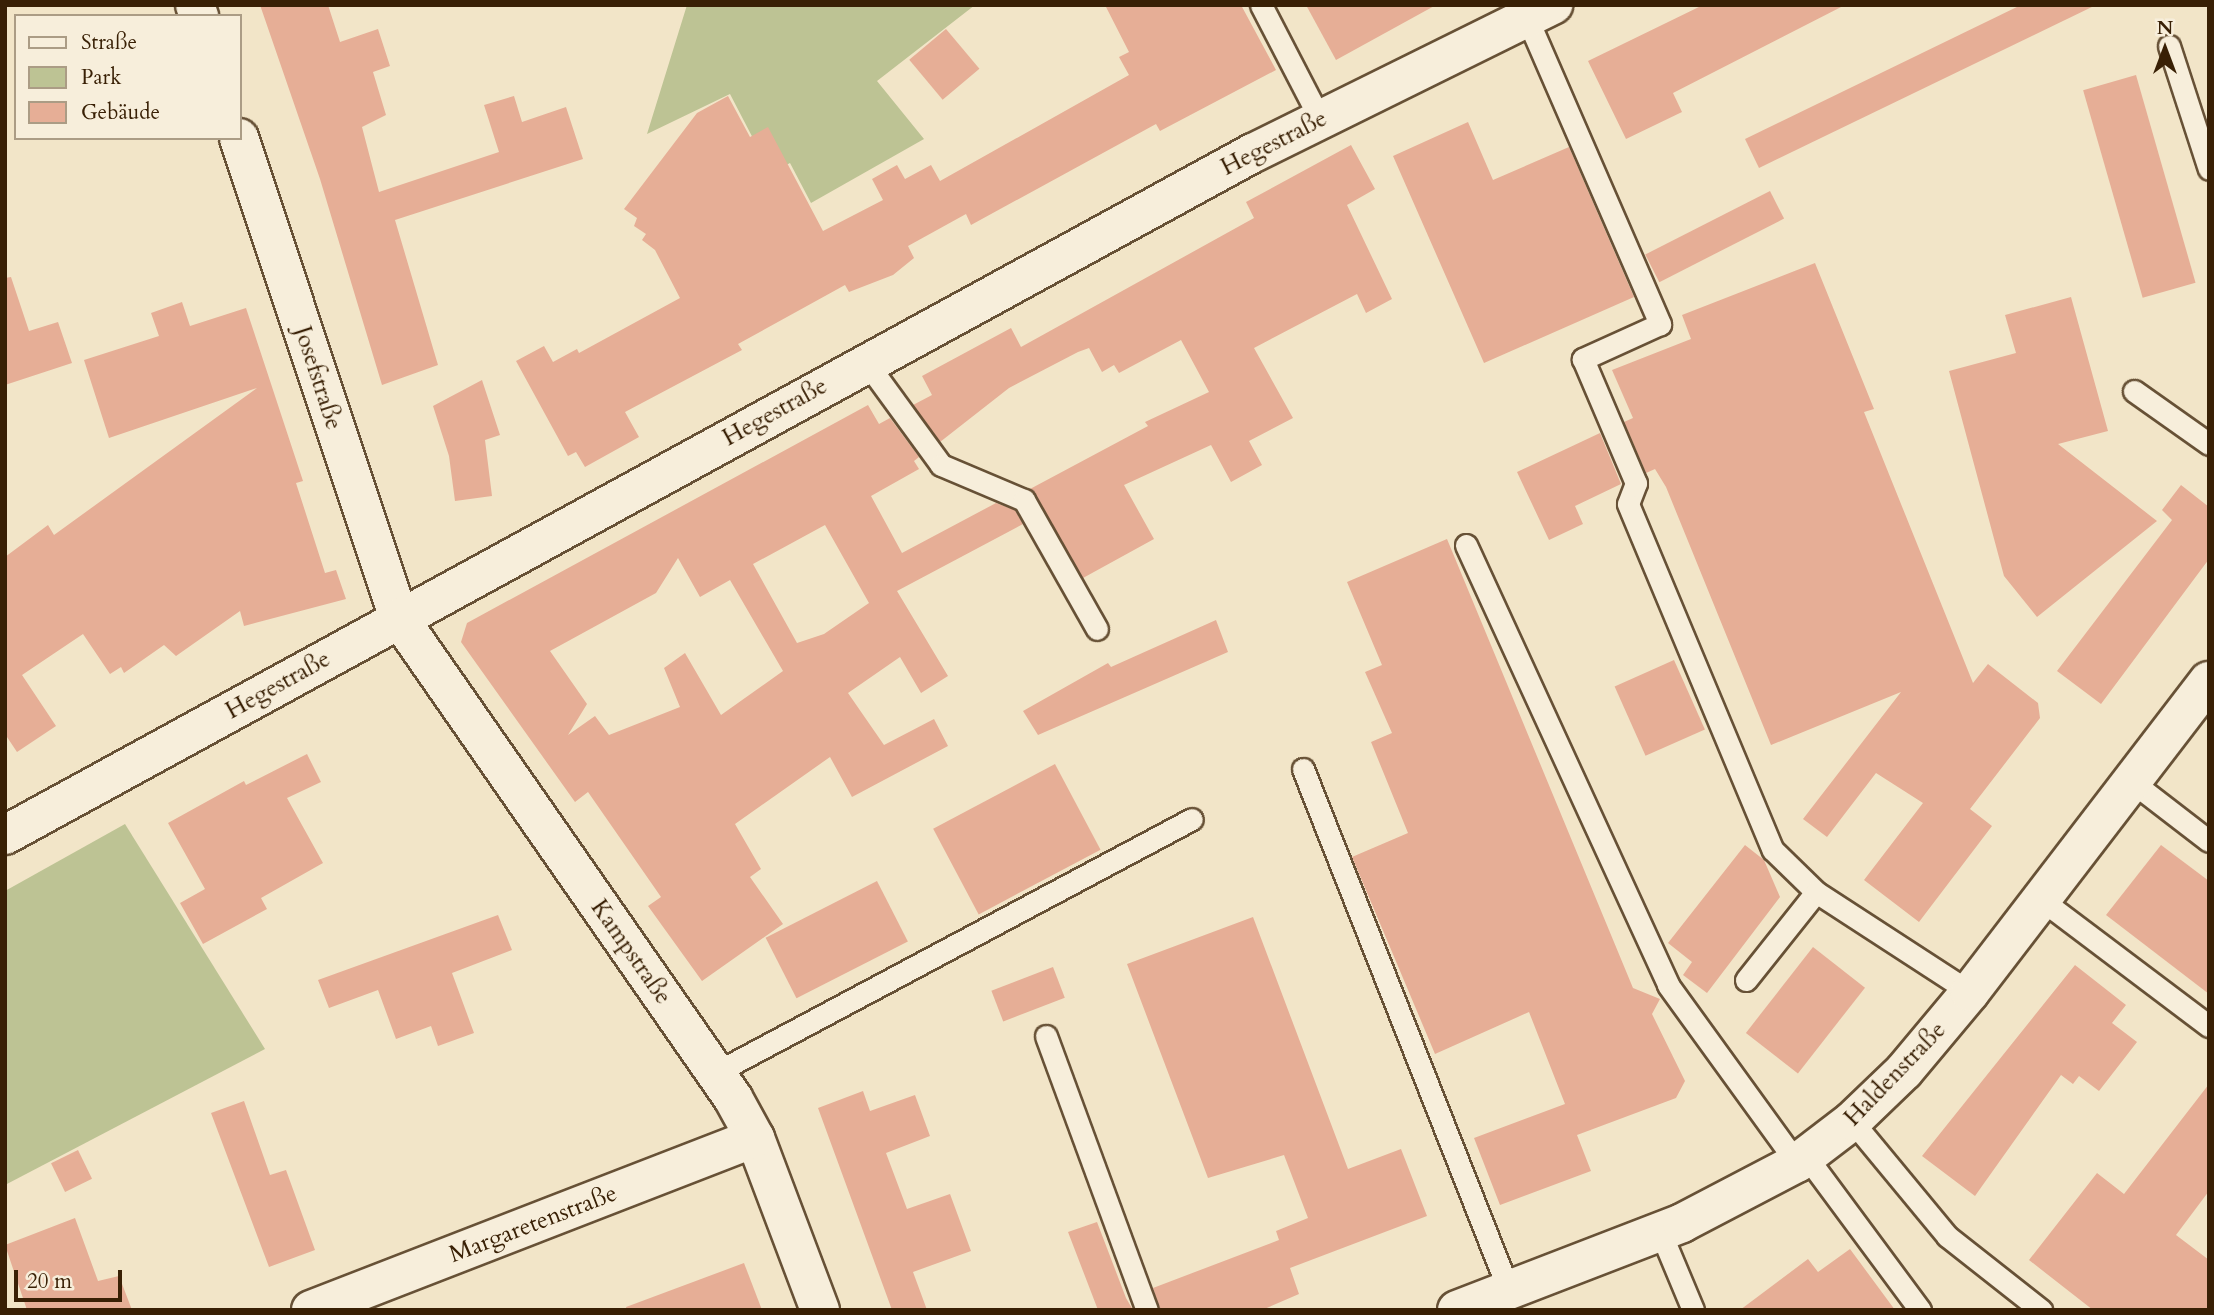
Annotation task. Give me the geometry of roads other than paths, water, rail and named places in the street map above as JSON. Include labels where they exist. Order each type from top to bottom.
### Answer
[{"type":"street","name":"Hegestraße","points":[[5,835],[866,362],[1320,119],[1540,12]]},
{"type":"street","name":"Josefstraße","points":[[240,140],[399,618]]},
{"type":"street","name":"Kampstraße","points":[[399,618],[715,1073],[755,1138],[820,1310]]},
{"type":"street","name":"Haldenstraße","points":[[1457,1310],[1660,1231],[1801,1160],[1852,1121],[1904,1071],[1970,992],[2039,898],[2209,681]]},
{"type":"street","name":"Margaretenstraße","points":[[312,1310],[755,1138]]},
{"type":"lane","points":[[1261,5],[1320,119]]},
{"type":"lane","points":[[1540,12],[1660,324],[1583,359],[1636,483],[1628,504],[1773,850],[1816,892],[1970,992]]},
{"type":"lane","points":[[2169,46],[2209,169]]},
{"type":"lane","points":[[866,362],[941,465],[1024,500],[1097,629]]},
{"type":"lane","points":[[2134,391],[2209,444]]},
{"type":"lane","points":[[1466,545],[1668,985],[1801,1160],[1920,1310]]},
{"type":"lane","points":[[1303,769],[1510,1291]]},
{"type":"lane","points":[[2131,780],[2209,841]]},
{"type":"lane","points":[[715,1073],[1192,819]]},
{"type":"lane","points":[[1746,980],[1816,892]]},
{"type":"lane","points":[[2039,898],[2209,1026]]},
{"type":"lane","points":[[1046,1036],[1147,1310]]},
{"type":"lane","points":[[1852,1121],[1947,1236],[2041,1310]]},
{"type":"lane","points":[[1660,1231],[1693,1310]]}]
